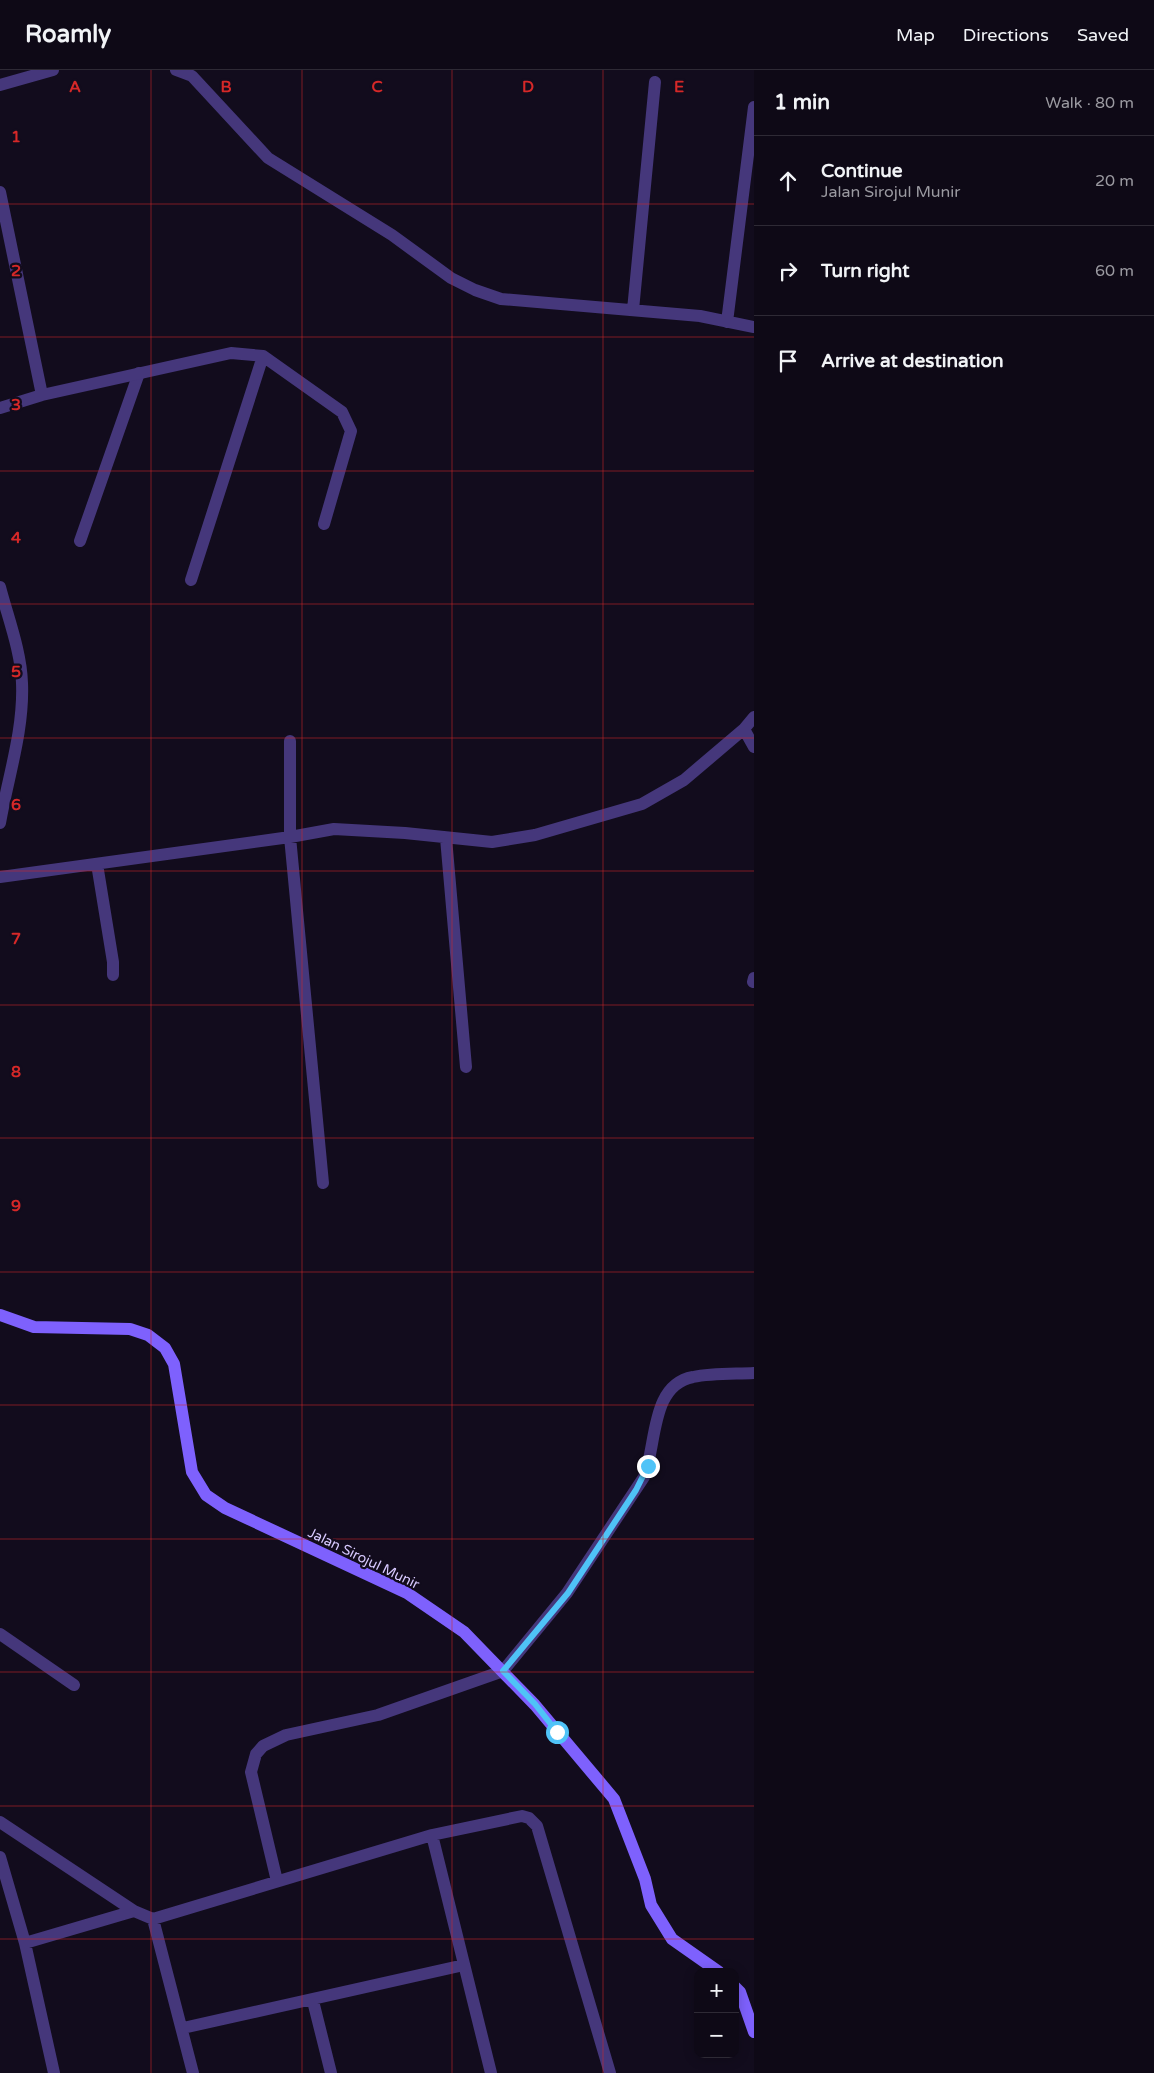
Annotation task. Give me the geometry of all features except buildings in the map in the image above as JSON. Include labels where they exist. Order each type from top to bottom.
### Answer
[{"type":"street","points":[[0,85],[53,70]]},
{"type":"street","points":[[176,70],[192,76],[268,158],[392,235],[451,278],[475,290],[501,299],[700,316],[754,327]]},
{"type":"street","points":[[633,310],[655,82]]},
{"type":"street","points":[[727,322],[754,107]]},
{"type":"street","points":[[0,192],[42,395]]},
{"type":"street","points":[[0,408],[42,395],[231,353],[263,356],[342,412],[351,431],[324,524]]},
{"type":"street","points":[[191,580],[263,356]]},
{"type":"street","points":[[80,541],[139,373]]},
{"type":"street","points":[[0,587],[19,658],[22,684],[20,721],[2,796],[0,823]]},
{"type":"street","points":[[0,877],[290,837],[334,829],[405,833],[492,842],[535,835],[642,804],[684,780],[744,729],[754,716]]},
{"type":"street","points":[[744,729],[754,748]]},
{"type":"street","points":[[290,741],[290,837],[323,1183]]},
{"type":"street","points":[[446,838],[466,1068]]},
{"type":"street","points":[[96,864],[113,962],[113,975]]},
{"type":"street","points":[[753,982],[754,978]]},
{"type":"street","name":"Jalan Sirojul Munir","points":[[0,1315],[34,1327],[130,1329],[148,1335],[165,1348],[174,1364],[192,1472],[206,1495],[226,1508],[407,1593],[464,1632],[535,1704],[614,1799],[645,1880],[651,1905],[672,1938],[713,1968]]},
{"type":"street","points":[[276,1881],[250,1772],[256,1754],[263,1746],[286,1735],[378,1715],[503,1671],[568,1593],[644,1477],[661,1404],[670,1389],[679,1382],[692,1377],[754,1373]]},
{"type":"street","points":[[0,1634],[74,1685]]},
{"type":"street","points":[[0,1822],[134,1911],[153,1919],[432,1835],[522,1816],[533,1820],[537,1826],[610,2073]]},
{"type":"street","points":[[432,1835],[491,2073]]},
{"type":"street","points":[[0,1857],[24,1944],[54,2073]]},
{"type":"street","points":[[24,1944],[134,1911]]},
{"type":"street","points":[[153,1919],[183,2028],[193,2073]]},
{"type":"street","points":[[183,2028],[464,1965]]},
{"type":"street","points":[[739,1991],[754,2032]]},
{"type":"street","points":[[313,2000],[330,2073]]},
{"type":"route","points":[[557,1732],[535,1704],[503,1671],[568,1593],[636,1490],[648,1466]]}]
